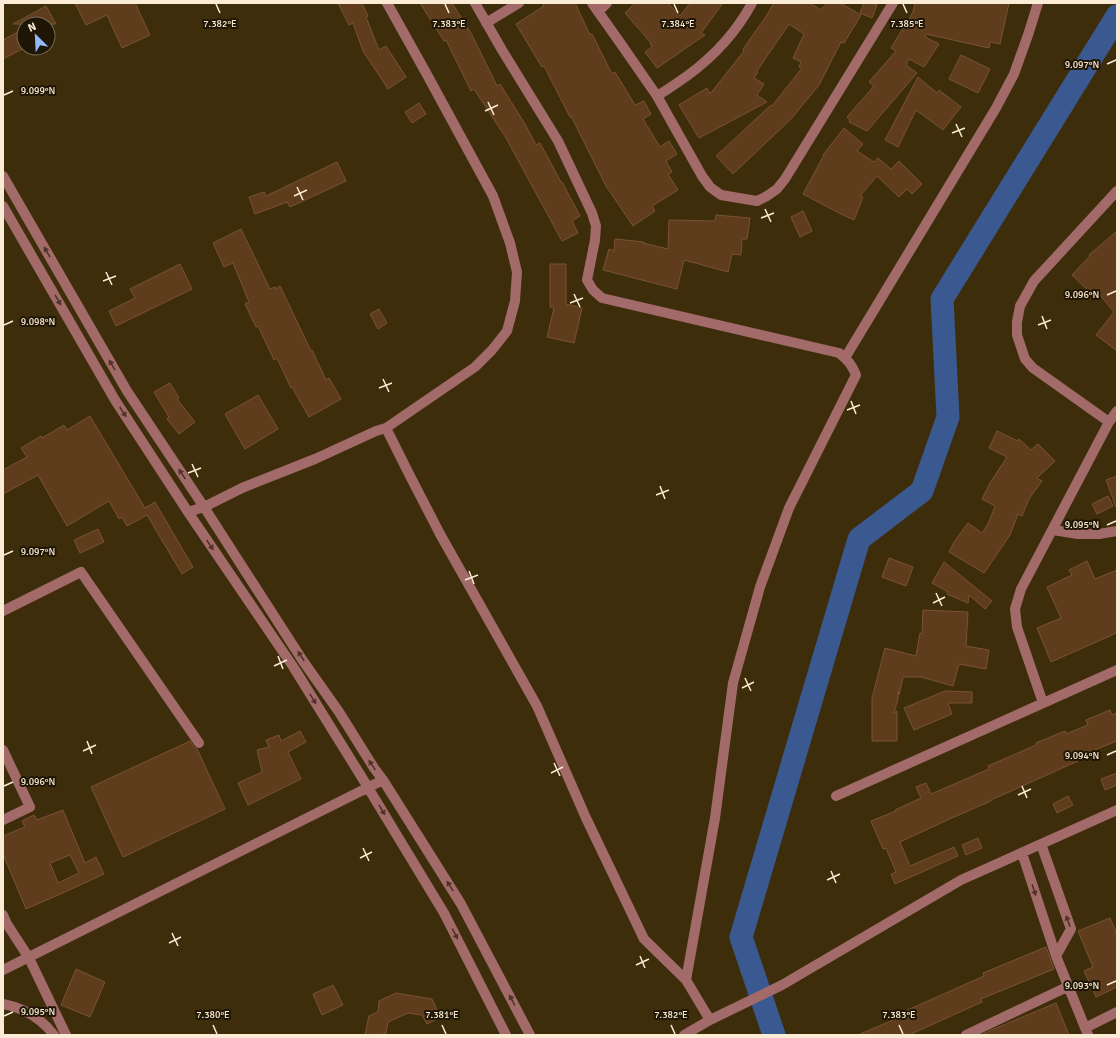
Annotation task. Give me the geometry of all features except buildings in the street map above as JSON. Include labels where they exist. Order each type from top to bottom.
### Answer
[{"type":"street","points":[[188,512],[242,488],[315,460],[376,431],[386,428],[475,367],[492,350],[507,331],[515,301],[517,272],[510,243],[493,196],[387,3]]},
{"type":"street","points":[[475,3],[558,141],[592,213],[596,226],[595,240],[587,280],[592,290],[602,298],[839,354],[852,365],[856,375],[789,508],[760,587],[733,683],[715,818],[686,980]]},
{"type":"street","points":[[486,23],[519,3]]},
{"type":"street","points":[[607,3],[595,7],[657,96],[702,176],[710,187],[721,195],[756,201],[777,189],[785,179],[893,3]]},
{"type":"street","points":[[657,96],[688,75],[716,51],[734,30],[752,3]]},
{"type":"street","points":[[845,358],[1000,102],[1014,74],[1038,3]]},
{"type":"street","points":[[3,176],[127,391],[204,506],[299,654],[339,712],[461,904],[530,1035]]},
{"type":"street","points":[[1109,422],[1033,368],[1025,359],[1017,335],[1017,322],[1020,306],[1034,281],[1117,192]]},
{"type":"street","points":[[3,206],[115,400],[188,512],[294,668],[368,787],[444,913],[506,1035]]},
{"type":"street","points":[[1043,704],[1017,627],[1015,608],[1021,589],[1109,422],[1117,411]]},
{"type":"street","points":[[386,428],[404,466],[440,534],[537,706],[586,818],[644,940],[686,980],[710,1020]]},
{"type":"street","points":[[1052,530],[1078,534],[1099,534],[1117,531]]},
{"type":"street","points":[[3,611],[81,572],[199,743]]},
{"type":"street","points":[[836,796],[1117,670]]},
{"type":"street","points":[[3,750],[30,807],[3,820]]},
{"type":"street","points":[[3,970],[383,780]]},
{"type":"street","points":[[684,1035],[710,1020],[768,992],[960,880],[1117,810]]},
{"type":"street","points":[[1040,844],[1071,929],[1056,956]]},
{"type":"street","points":[[1022,853],[1056,956],[1087,1031],[1117,1012]]},
{"type":"street","points":[[3,915],[7,924],[29,958],[66,1035]]},
{"type":"street","points":[[966,1035],[1068,986]]},
{"type":"street","points":[[3,1004],[28,1012],[39,1019],[54,1035]]},
{"type":"waterway","points":[[774,1035],[741,937],[859,539],[922,491],[948,417],[942,299],[1117,16]]}]
